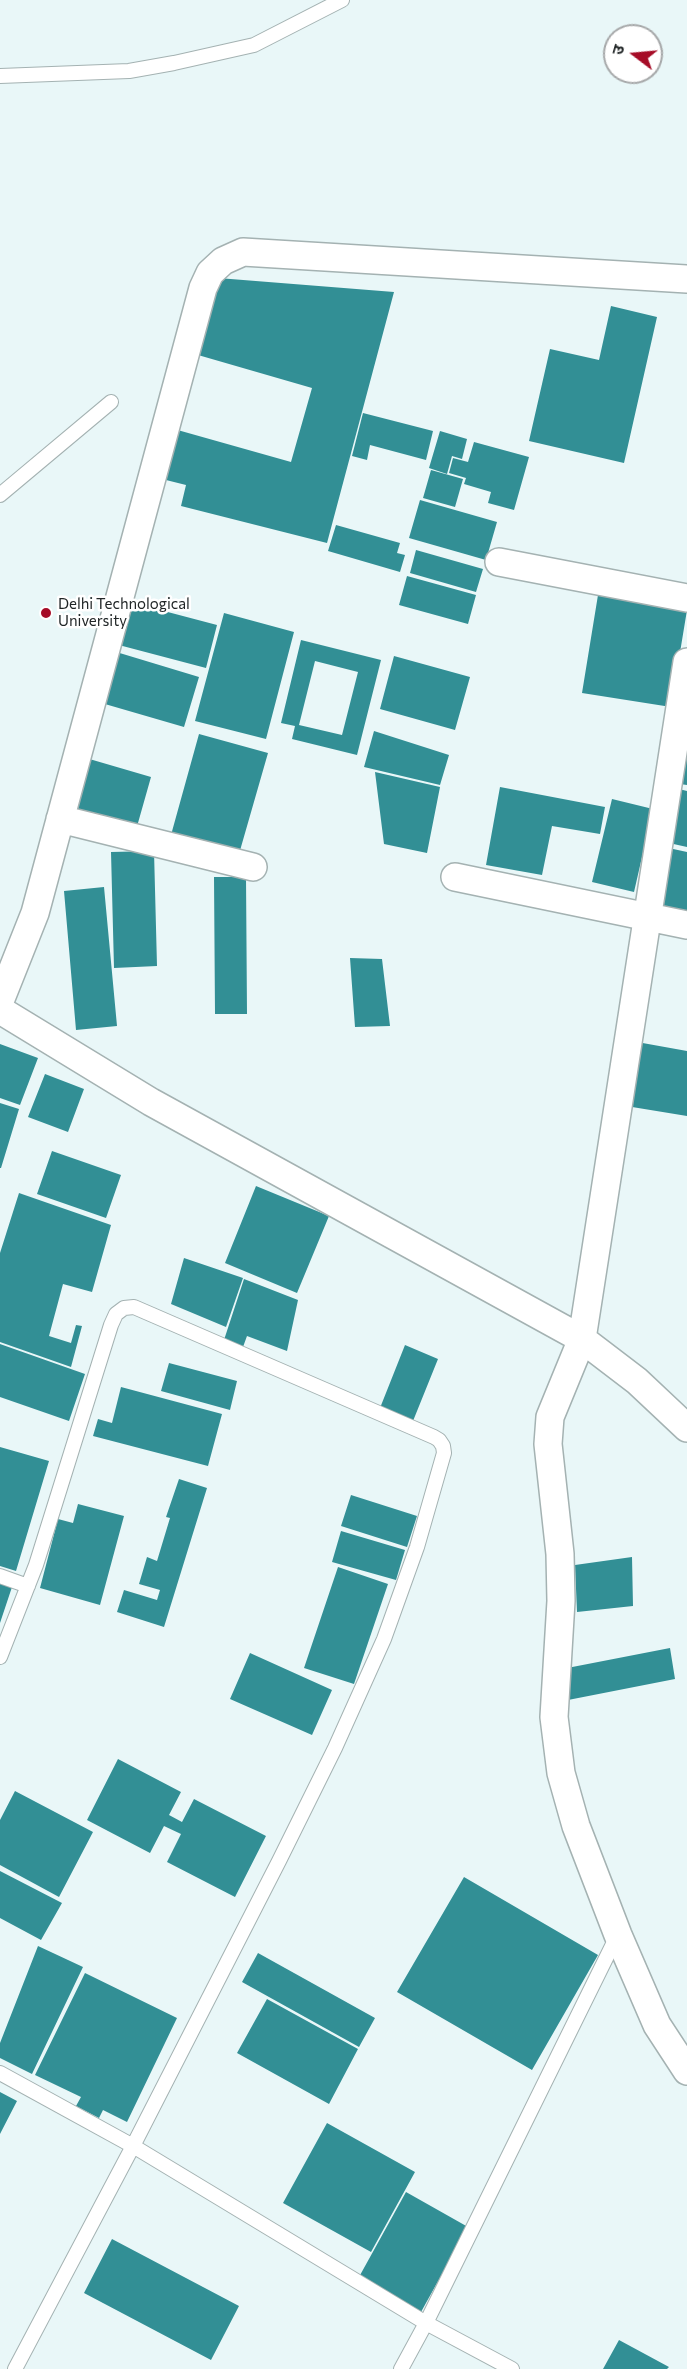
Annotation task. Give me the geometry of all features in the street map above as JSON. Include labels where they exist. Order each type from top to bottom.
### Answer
[{"type":"street","points":[[0,1001],[35,913],[202,288],[210,273],[223,261],[243,252],[687,279]]},
{"type":"street","points":[[499,562],[687,598]]},
{"type":"street","points":[[687,662],[582,1339],[550,1418],[548,1444],[560,1554],[561,1601],[554,1716],[561,1773],[576,1826],[618,1935],[657,2025],[687,2071]]},
{"type":"street","points":[[60,819],[253,867]]},
{"type":"street","points":[[455,877],[687,925]]},
{"type":"street","points":[[0,1010],[151,1102],[582,1339],[686,1423]]},
{"type":"lane","points":[[0,76],[129,71],[174,63],[254,45],[342,0]]},
{"type":"lane","points":[[0,495],[111,402]]},
{"type":"lane","points":[[0,1657],[28,1587],[111,1325],[116,1314],[124,1308],[134,1306],[434,1437],[440,1440],[443,1446],[444,1453],[417,1547],[379,1650],[335,1748],[279,1862],[15,2369]]},
{"type":"lane","points":[[0,1576],[28,1587]]},
{"type":"lane","points":[[401,2369],[426,2324],[618,1935]]},
{"type":"lane","points":[[0,2073],[133,2145],[426,2324],[512,2369]]},
{"type":"building","points":[[218,278],[394,292],[327,543],[181,506],[186,485],[162,479],[174,429],[291,462],[312,388],[198,355]]},
{"type":"building","points":[[611,306],[657,317],[624,463],[529,441],[550,349],[599,360]]},
{"type":"building","points":[[363,413],[433,431],[426,460],[370,445],[367,460],[352,456]]},
{"type":"building","points":[[440,431],[467,439],[462,459],[452,456],[447,474],[429,468]]},
{"type":"building","points":[[474,442],[529,457],[514,510],[488,503],[491,492],[464,484],[466,478],[449,473],[453,458],[468,462]]},
{"type":"building","points":[[431,470],[463,479],[455,507],[423,498]]},
{"type":"building","points":[[420,500],[497,522],[486,560],[409,538]]},
{"type":"building","points":[[336,525],[400,543],[397,553],[405,555],[400,572],[328,551]]},
{"type":"building","points":[[416,550],[483,569],[476,592],[410,573]]},
{"type":"building","points":[[407,576],[476,595],[468,624],[399,605]]},
{"type":"building","points":[[598,595],[687,610],[671,707],[582,693]]},
{"type":"building","points":[[126,601],[217,625],[206,668],[115,644]]},
{"type":"building","points":[[224,613],[294,632],[266,739],[195,721]]},
{"type":"building","points":[[301,640],[381,660],[357,755],[292,739],[295,726],[281,723]],"holes":[[[315,661],[358,672],[342,735],[299,725]]]},
{"type":"building","points":[[113,651],[199,677],[184,727],[98,702]]},
{"type":"building","points":[[394,656],[470,677],[455,730],[380,709]]},
{"type":"building","points":[[374,731],[449,755],[440,785],[364,767]]},
{"type":"building","points":[[199,734],[268,753],[239,854],[171,835]]},
{"type":"building","points":[[687,750],[687,785],[680,784]]},
{"type":"building","points":[[86,758],[151,777],[136,830],[71,811]]},
{"type":"building","points":[[375,772],[440,787],[427,853],[384,844]]},
{"type":"building","points":[[500,787],[605,807],[600,834],[552,826],[542,875],[486,865]]},
{"type":"building","points":[[679,789],[687,791],[687,847],[669,843]]},
{"type":"building","points":[[612,799],[653,809],[634,892],[592,882]]},
{"type":"building","points":[[664,847],[687,852],[687,912],[656,905]]},
{"type":"building","points":[[154,851],[157,966],[114,968],[111,852]]},
{"type":"building","points":[[214,877],[246,877],[247,1014],[215,1014]]},
{"type":"building","points":[[104,887],[117,1026],[76,1030],[64,891]]},
{"type":"building","points":[[350,958],[382,959],[390,1026],[355,1027]]},
{"type":"building","points":[[637,1042],[687,1051],[687,1116],[626,1106]]},
{"type":"building","points":[[0,1044],[38,1058],[20,1105],[0,1098]]},
{"type":"building","points":[[45,1074],[84,1089],[68,1132],[28,1117]]},
{"type":"building","points":[[0,1103],[19,1109],[1,1168],[0,1168]]},
{"type":"building","points":[[52,1151],[121,1175],[106,1218],[37,1194]]},
{"type":"building","points":[[256,1186],[329,1216],[297,1293],[225,1263]]},
{"type":"building","points":[[19,1193],[111,1225],[92,1292],[63,1284],[49,1336],[71,1343],[76,1325],[82,1326],[71,1367],[0,1342],[0,1253]]},
{"type":"building","points":[[184,1258],[243,1278],[226,1327],[171,1304]]},
{"type":"building","points":[[244,1279],[298,1300],[287,1351],[247,1336],[243,1347],[224,1340]]},
{"type":"building","points":[[0,1344],[85,1374],[69,1421],[0,1397]]},
{"type":"building","points":[[405,1345],[438,1359],[413,1421],[380,1408]]},
{"type":"building","points":[[169,1363],[237,1381],[230,1410],[161,1391]]},
{"type":"building","points":[[121,1387],[222,1414],[208,1466],[93,1436],[98,1419],[112,1423]]},
{"type":"building","points":[[0,1447],[49,1461],[16,1571],[0,1566]]},
{"type":"building","points":[[179,1479],[207,1488],[164,1627],[117,1612],[124,1590],[157,1600],[160,1590],[139,1584],[147,1557],[157,1561],[170,1518],[166,1517]]},
{"type":"building","points":[[351,1495],[417,1516],[407,1547],[341,1526]]},
{"type":"building","points":[[78,1504],[124,1516],[100,1605],[40,1588],[58,1519],[73,1523]]},
{"type":"building","points":[[341,1531],[405,1550],[396,1580],[332,1562]]},
{"type":"building","points":[[632,1557],[633,1606],[577,1612],[575,1565]]},
{"type":"building","points":[[338,1567],[388,1584],[354,1684],[304,1668]]},
{"type":"building","points":[[0,1579],[13,1584],[0,1623]]},
{"type":"building","points":[[670,1648],[675,1679],[568,1700],[562,1669]]},
{"type":"building","points":[[250,1653],[332,1690],[312,1735],[230,1699]]},
{"type":"building","points":[[118,1759],[181,1792],[169,1815],[182,1822],[194,1799],[266,1836],[235,1897],[167,1862],[181,1834],[164,1826],[150,1853],[87,1820]]},
{"type":"building","points":[[15,1791],[93,1832],[59,1897],[0,1865],[0,1820]]},
{"type":"building","points":[[0,1871],[62,1903],[41,1940],[0,1918]]},
{"type":"building","points":[[464,1877],[598,1955],[532,2070],[397,1992]]},
{"type":"building","points":[[38,1946],[83,1967],[32,2074],[0,2058],[0,2043]]},
{"type":"building","points":[[258,1953],[375,2018],[359,2047],[242,1982]]},
{"type":"building","points":[[85,1973],[177,2018],[127,2122],[103,2110],[99,2118],[76,2106],[81,2097],[35,2075]]},
{"type":"building","points":[[267,1999],[358,2049],[329,2104],[237,2053]]},
{"type":"building","points":[[0,2092],[17,2101],[0,2134]]},
{"type":"building","points":[[327,2123],[415,2172],[371,2252],[283,2203]]},
{"type":"building","points":[[406,2192],[468,2227],[421,2312],[359,2277]]},
{"type":"building","points":[[112,2239],[239,2306],[211,2360],[84,2293]]},
{"type":"building","points":[[619,2340],[669,2367],[667,2369],[603,2369]]},
{"type":"place","name":"Delhi Technological University","points":[[46,613]]}]
